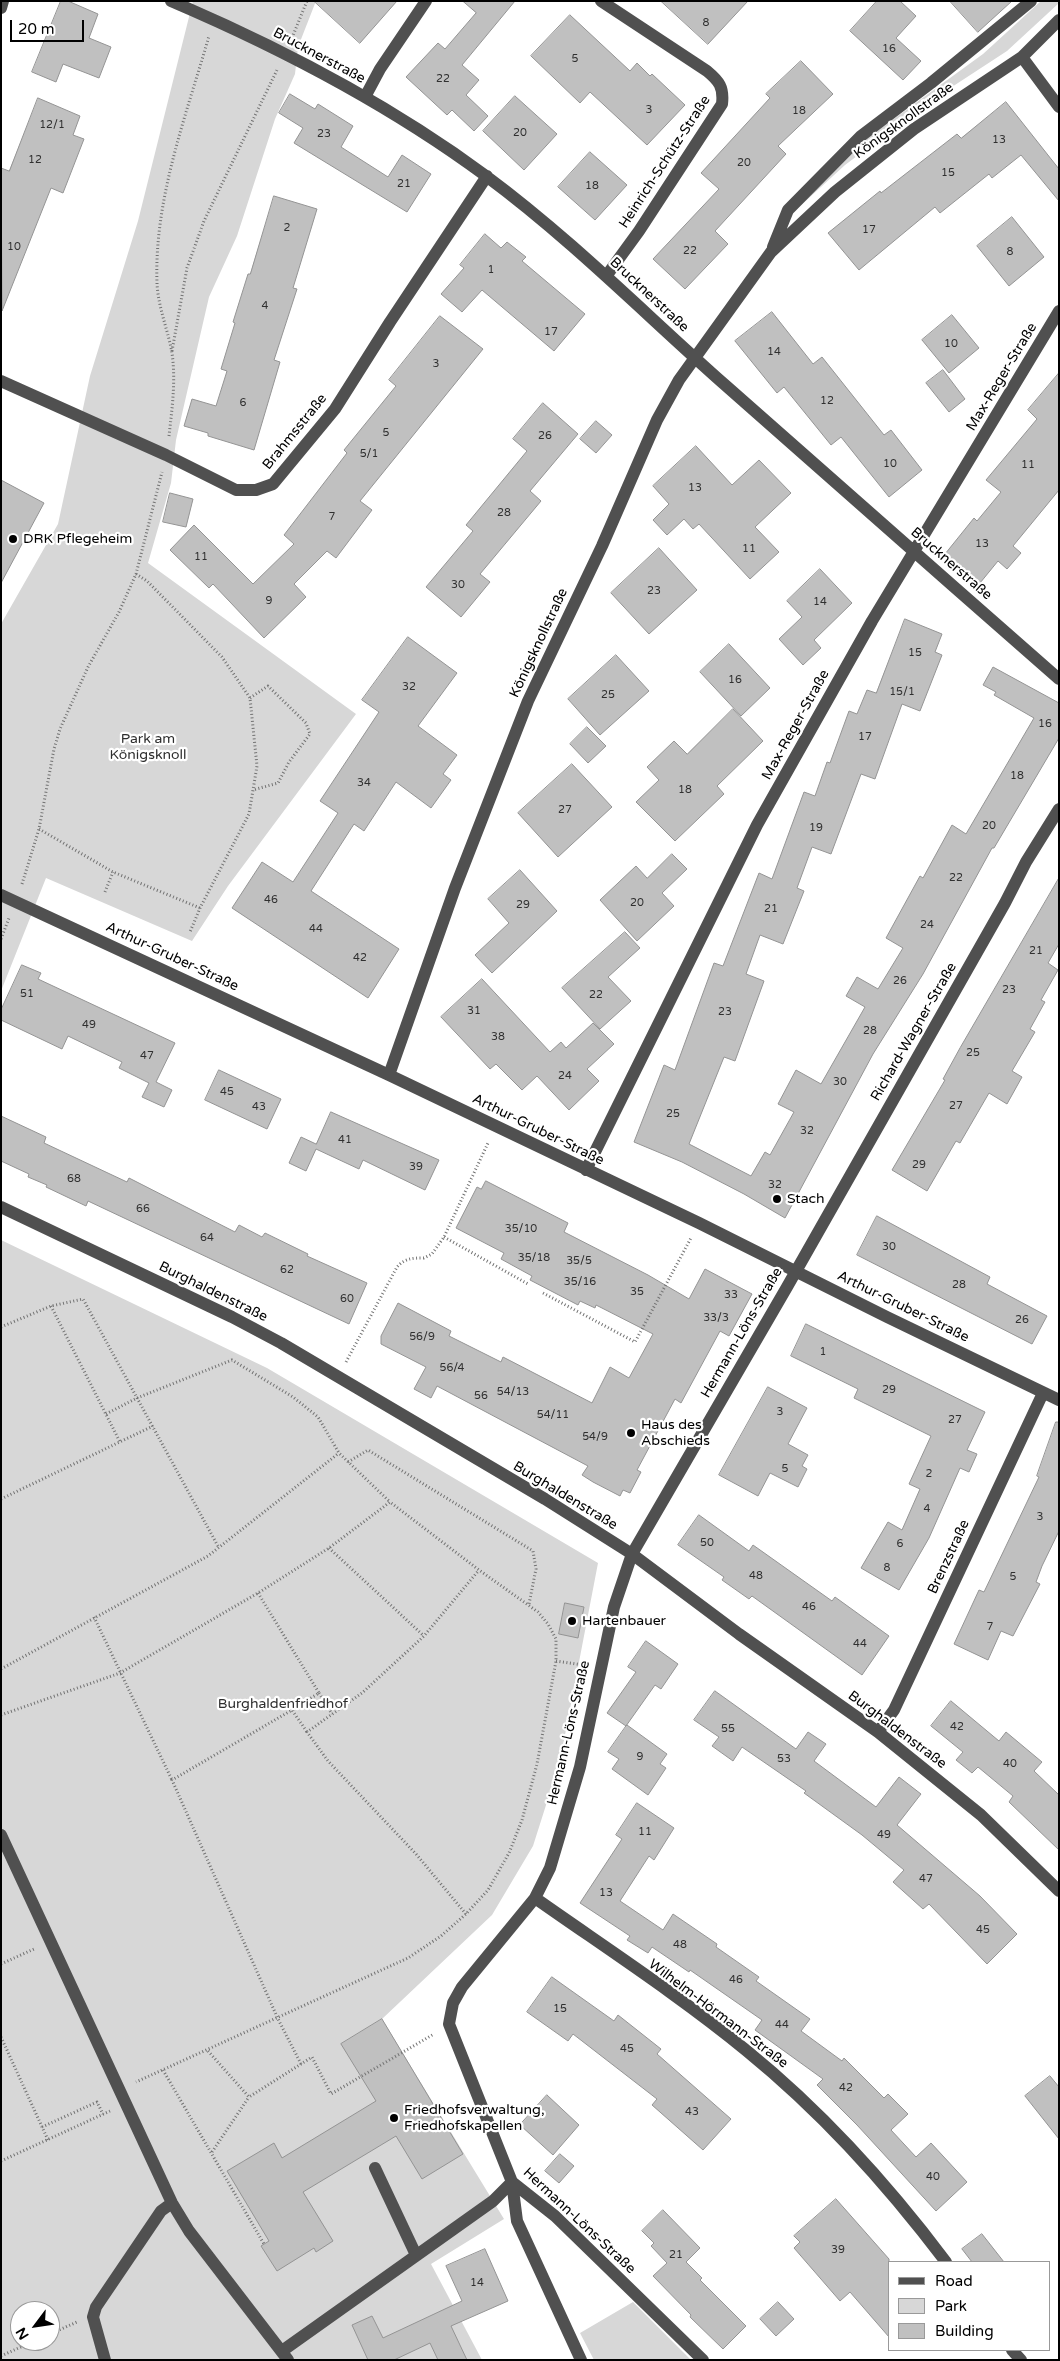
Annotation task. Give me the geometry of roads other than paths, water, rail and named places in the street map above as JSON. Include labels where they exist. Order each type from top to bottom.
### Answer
[{"type":"street","points":[[1,8],[3,1]]},
{"type":"street","name":"Brucknerstraße","points":[[171,1],[285,54],[365,97],[430,137],[487,176],[607,275],[694,357],[1059,678]]},
{"type":"street","points":[[365,97],[380,69],[426,1]]},
{"type":"street","name":"Heinrich-Schütz-Straße","points":[[601,1],[706,71],[719,82],[724,92],[722,104],[607,275]]},
{"type":"street","name":"Königsknollstraße","points":[[771,252],[788,210],[861,136],[931,83],[1031,1]]},
{"type":"street","name":"Königsknollstraße","points":[[389,1075],[455,888],[528,701],[602,546],[657,420],[694,357],[771,252],[835,192],[914,129],[1022,56],[1059,20]]},
{"type":"street","points":[[1022,56],[1059,107]]},
{"type":"street","name":"Brahmsstraße","points":[[1,381],[166,454],[236,490],[256,490],[273,484],[335,409],[487,176]]},
{"type":"street","name":"Max-Reger-Straße","points":[[586,1170],[757,825],[872,621],[1059,311]]},
{"type":"street","name":"Richard-Wagner-Straße","points":[[795,1271],[1026,862],[1059,808]]},
{"type":"street","name":"Arthur-Gruber-Straße","points":[[1,894],[700,1223],[1043,1393],[1059,1399]]},
{"type":"street","name":"Burghaldenstraße","points":[[1,1207],[232,1317],[339,1376],[492,1470],[545,1499],[632,1554],[731,1629],[878,1732],[981,1815],[1059,1891]]},
{"type":"street","name":"Hermann-Löns-Straße","points":[[704,2360],[556,2216],[512,2182],[449,2024],[453,2003],[462,1987],[535,1898],[550,1868],[580,1767],[614,1607],[632,1554],[795,1271]]},
{"type":"street","name":"Brenzstraße","points":[[878,1732],[894,1710],[1043,1393]]},
{"type":"street","points":[[1,1835],[172,2203],[189,2231],[285,2355],[416,2255],[493,2201],[512,2182]]},
{"type":"street","name":"Wilhelm-Hörmann-Straße","points":[[535,1898],[686,2005],[746,2050],[794,2092],[843,2140],[915,2222],[945,2261]]},
{"type":"street","points":[[375,2168],[416,2255]]},
{"type":"street","points":[[512,2182],[516,2221],[582,2360]]},
{"type":"street","points":[[105,2360],[93,2317],[103,2294],[161,2211],[172,2203]]},
{"type":"place","name":"DRK Pflegeheim","points":[[13,539]]},
{"type":"place","name":"Stach","points":[[777,1199]]},
{"type":"place","name":"Haus des Abschieds","points":[[631,1433]]},
{"type":"place","name":"Hartenbauer","points":[[572,1621]]},
{"type":"place","name":"Friedhofsverwaltung, Friedhofskapellen","points":[[394,2118]]},
{"type":"park label","name":"Park am Königsknoll","points":[[148,748]]},
{"type":"park label","name":"Burghaldenfriedhof","points":[[283,1704]]}]
